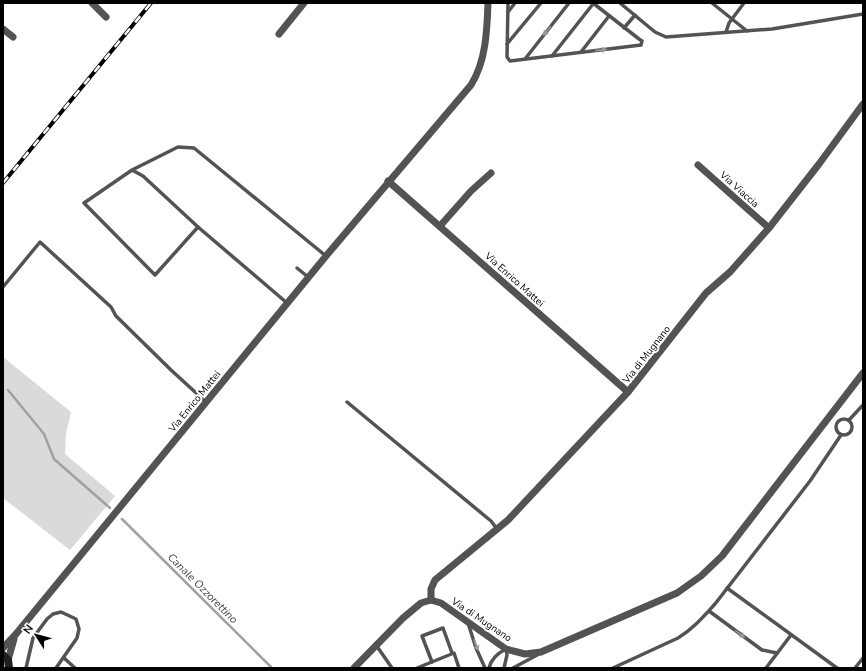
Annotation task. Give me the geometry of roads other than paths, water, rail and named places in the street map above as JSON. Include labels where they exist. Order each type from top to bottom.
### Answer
[{"type":"street","points":[[92,3],[106,17]]},
{"type":"street","points":[[279,34],[304,3]]},
{"type":"street","name":"Via Enrico Mattei","points":[[3,648],[308,277],[477,76],[485,42],[488,3]]},
{"type":"street","points":[[3,29],[13,37]]},
{"type":"street","name":"Via di Mugnano","points":[[863,104],[769,228],[730,272],[706,293],[628,392],[508,520],[435,580],[431,590],[431,600],[441,603],[506,649],[525,654],[541,652],[677,593],[701,576],[722,556],[863,373]]},
{"type":"street","name":"Via Viaccia","points":[[698,165],[769,228]]},
{"type":"street","points":[[440,226],[471,191],[491,173]]},
{"type":"street","name":"Via Enrico Mattei","points":[[388,181],[628,392]]},
{"type":"street","points":[[354,668],[403,618],[420,603],[431,600]]},
{"type":"street","name":"Via Enrico Mattei","points":[[7,661],[10,648],[16,634]]},
{"type":"lane","points":[[508,3],[507,45],[508,59],[510,61],[552,56],[581,52],[641,45],[642,41],[593,3],[552,56]]},
{"type":"lane","points":[[508,12],[515,3]]},
{"type":"lane","points":[[507,45],[540,3]]},
{"type":"lane","points":[[524,59],[569,3]]},
{"type":"lane","points":[[620,3],[655,32],[663,36],[772,29],[863,14]]},
{"type":"lane","points":[[712,3],[748,30]]},
{"type":"lane","points":[[726,32],[732,18],[744,3]]},
{"type":"lane","points":[[624,28],[634,15]]},
{"type":"lane","points":[[581,52],[609,16]]},
{"type":"lane","points":[[198,227],[155,275],[84,203],[132,170],[178,147],[194,148],[326,256]]},
{"type":"lane","points":[[132,170],[143,176],[198,227],[287,303]]},
{"type":"lane","points":[[3,287],[40,242],[111,307],[116,316],[206,402]]},
{"type":"lane","points":[[297,268],[308,277]]},
{"type":"lane","points":[[347,402],[491,521],[497,529]]},
{"type":"lane","points":[[849,420],[863,405]]},
{"type":"lane","points":[[843,419],[849,420],[852,425],[852,431],[847,436],[838,434],[836,429],[837,423],[843,419]]},
{"type":"lane","points":[[613,668],[678,638],[686,633],[709,611],[810,481],[841,435]]},
{"type":"lane","points":[[727,588],[837,668]]},
{"type":"lane","points":[[709,611],[762,650],[777,653]]},
{"type":"lane","points":[[26,668],[33,638],[47,619],[53,614],[60,612],[76,619],[79,629],[77,638],[56,668]]},
{"type":"lane","points":[[468,622],[476,648],[485,668]]},
{"type":"lane","points":[[432,662],[422,636],[442,628],[452,654],[454,653],[459,668]]},
{"type":"lane","points":[[766,668],[791,635]]},
{"type":"lane","points":[[376,645],[392,668]]},
{"type":"lane","points":[[489,668],[489,665],[498,654],[506,649],[507,655],[504,668]]},
{"type":"lane","points":[[513,668],[541,652]]},
{"type":"lane","points":[[417,668],[452,654]]},
{"type":"lane","points":[[64,658],[75,668]]},
{"type":"lane","points":[[855,668],[863,658]]},
{"type":"waterway","name":"Canale Ozzorettino","points":[[8,390],[44,434],[54,459],[110,508]]},
{"type":"waterway","name":"Canale Ozzorettino","points":[[122,519],[272,668]]},
{"type":"railway","points":[[3,183],[151,3]]}]
